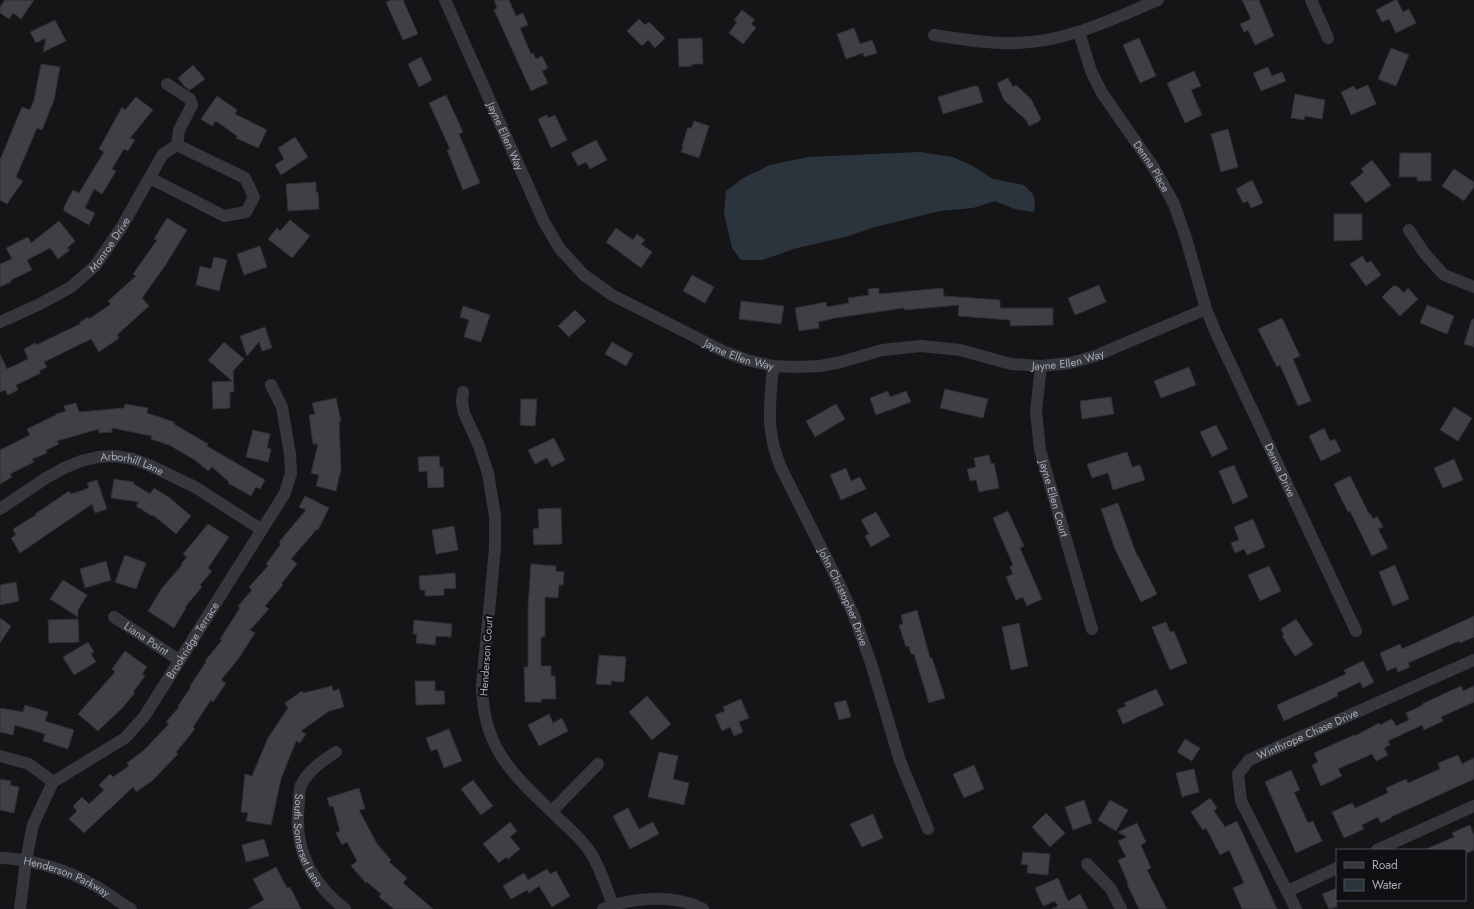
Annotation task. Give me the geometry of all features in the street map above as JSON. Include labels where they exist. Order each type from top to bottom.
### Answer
[{"type":"street","name":"Jayne Ellen Way","points":[[445,0],[544,222],[560,249],[584,275],[612,295],[725,352],[747,360],[773,366],[796,367],[820,366],[841,362],[882,350],[921,346],[960,350],[1011,364],[1041,366],[1070,363],[1095,356],[1206,309]]},
{"type":"street","points":[[934,35],[1016,44],[1048,40],[1079,32],[1158,0]]},
{"type":"street","points":[[1311,0],[1328,38]]},
{"type":"street","name":"Denna Place","points":[[1079,32],[1091,71],[1102,93],[1154,168],[1174,204],[1186,238],[1206,309]]},
{"type":"street","points":[[150,178],[224,216],[246,212],[254,197],[245,178],[177,145],[179,130],[192,105],[190,99],[167,84]]},
{"type":"street","name":"Monroe Drive","points":[[0,322],[40,304],[71,287],[95,266],[121,228],[163,154],[177,145]]},
{"type":"street","points":[[1409,230],[1425,254],[1444,275],[1474,287]]},
{"type":"street","name":"Denna Drive","points":[[1206,309],[1356,631]]},
{"type":"street","name":"John Christopher Drive","points":[[773,366],[769,416],[770,434],[775,452],[781,468],[854,616],[871,663],[900,761],[928,829]]},
{"type":"street","name":"Jayne Ellen Court","points":[[1041,366],[1036,411],[1040,450],[1092,629]]},
{"type":"street","name":"Brookridge Terrace","points":[[53,782],[125,738],[144,717],[285,493],[291,474],[288,437],[282,407],[271,385]]},
{"type":"street","name":"Henderson Court","points":[[462,392],[464,414],[479,446],[488,473],[495,516],[494,548],[482,685],[482,702],[485,718],[493,742],[506,764],[516,777],[578,837],[590,852],[599,869],[608,907]]},
{"type":"street","name":"Arborhill Lane","points":[[0,509],[46,478],[64,468],[81,461],[98,457],[116,456],[133,459],[144,463],[195,487],[262,530]]},
{"type":"street","name":"Liana Point","points":[[114,617],[179,660]]},
{"type":"street","name":"Winthrope Chase Drive","points":[[1296,909],[1241,801],[1238,774],[1249,760],[1474,660]]},
{"type":"street","name":"South Somerset Lane","points":[[336,752],[317,764],[301,786],[297,814],[298,835],[304,856],[315,880],[332,899],[345,909]]},
{"type":"street","points":[[0,756],[29,764],[53,782],[32,825],[20,909]]},
{"type":"street","points":[[552,811],[598,764]]},
{"type":"street","points":[[1379,849],[1474,806]]},
{"type":"street","name":"Henderson Parkway","points":[[0,858],[26,860],[90,883],[111,895],[130,909]]},
{"type":"street","points":[[1087,864],[1111,889],[1121,909]]},
{"type":"street","points":[[1288,891],[1336,868]]},
{"type":"street","points":[[608,907],[633,900],[656,899],[677,901],[704,909]]},
{"type":"water","points":[[920,152],[953,157],[973,166],[993,179],[1024,185],[1033,194],[1035,202],[1034,212],[1015,209],[995,201],[973,208],[940,211],[875,227],[849,236],[797,248],[762,260],[741,260],[732,248],[724,213],[726,191],[743,178],[770,165],[808,157]]},
{"type":"building","points":[[5,0],[34,0],[21,19],[13,13],[9,19],[0,13],[0,7]]},
{"type":"building","points":[[392,0],[403,0],[418,34],[403,40],[386,2]]},
{"type":"building","points":[[494,0],[509,0],[516,16],[523,13],[528,25],[520,28],[531,54],[533,53],[536,59],[542,56],[548,68],[542,71],[548,83],[531,91],[494,10],[497,8]]},
{"type":"building","points":[[1242,0],[1259,0],[1274,36],[1255,45],[1248,30],[1244,32],[1240,24],[1251,19]]},
{"type":"building","points":[[1397,0],[1403,12],[1409,9],[1416,23],[1396,33],[1389,19],[1382,22],[1376,10]]},
{"type":"building","points":[[742,10],[755,20],[751,24],[756,28],[743,44],[729,33],[737,22],[734,20]]},
{"type":"building","points":[[639,19],[645,25],[649,22],[665,38],[655,48],[648,40],[642,46],[627,31]]},
{"type":"building","points":[[55,20],[66,41],[43,52],[46,38],[36,43],[30,32]]},
{"type":"building","points":[[854,28],[860,44],[872,40],[877,53],[864,57],[863,53],[846,59],[837,34]]},
{"type":"building","points":[[702,38],[703,64],[692,64],[692,66],[679,67],[678,39]]},
{"type":"building","points":[[1139,38],[1156,76],[1140,83],[1123,45]]},
{"type":"building","points":[[1391,48],[1409,55],[1396,86],[1378,79]]},
{"type":"building","points":[[421,57],[432,80],[419,87],[408,64]]},
{"type":"building","points":[[41,64],[60,67],[54,100],[42,130],[37,128],[16,177],[23,181],[7,204],[0,200],[0,160],[22,107],[30,110],[34,100]]},
{"type":"building","points":[[193,65],[205,79],[190,90],[185,87],[178,78]]},
{"type":"building","points":[[1268,67],[1272,76],[1282,72],[1286,81],[1261,91],[1253,73]]},
{"type":"building","points":[[1194,71],[1201,86],[1191,90],[1202,115],[1185,123],[1167,83]]},
{"type":"building","points":[[1008,78],[1013,87],[1016,85],[1031,99],[1041,119],[1038,122],[1029,126],[1026,120],[1004,100],[997,83]]},
{"type":"building","points":[[1368,85],[1376,104],[1351,115],[1341,92],[1354,86],[1356,90]]},
{"type":"building","points":[[978,86],[983,102],[943,114],[938,97]]},
{"type":"building","points":[[1295,94],[1325,100],[1322,119],[1305,116],[1304,120],[1291,118]]},
{"type":"building","points":[[446,95],[463,132],[459,134],[480,183],[463,190],[447,150],[450,149],[429,103]]},
{"type":"building","points":[[217,96],[237,110],[235,114],[267,130],[258,148],[236,138],[237,136],[216,121],[212,126],[201,119]]},
{"type":"building","points":[[136,97],[153,110],[130,138],[135,140],[128,151],[124,149],[112,169],[116,171],[102,194],[94,189],[85,208],[95,213],[89,225],[64,211],[64,207],[73,190],[79,193],[104,152],[99,149],[122,107],[125,110]]},
{"type":"building","points":[[547,115],[548,118],[555,115],[567,140],[551,148],[538,119]]},
{"type":"building","points":[[694,121],[709,126],[699,158],[681,152],[688,127],[691,129]]},
{"type":"building","points":[[1228,129],[1238,167],[1221,172],[1211,134]]},
{"type":"building","points":[[295,137],[308,157],[281,175],[275,165],[284,159],[278,148]]},
{"type":"building","points":[[596,140],[607,160],[590,169],[586,162],[578,166],[571,153]]},
{"type":"building","points":[[1400,153],[1431,153],[1431,181],[1417,181],[1417,177],[1399,177]]},
{"type":"building","points":[[1372,160],[1391,185],[1366,203],[1350,183],[1364,172],[1361,169]]},
{"type":"building","points":[[1454,169],[1474,182],[1474,187],[1464,201],[1442,186]]},
{"type":"building","points":[[1252,180],[1263,203],[1251,208],[1248,201],[1243,203],[1236,189]]},
{"type":"building","points":[[316,182],[319,209],[288,211],[286,184]]},
{"type":"building","points":[[1334,214],[1362,214],[1362,240],[1334,241]]},
{"type":"building","points":[[167,218],[187,230],[165,266],[142,298],[149,306],[117,335],[119,338],[99,352],[91,339],[44,362],[47,367],[39,371],[41,373],[16,385],[18,390],[8,395],[5,390],[0,392],[0,354],[7,369],[28,359],[24,349],[35,343],[36,345],[80,324],[80,322],[88,317],[89,319],[111,304],[108,301],[136,276],[133,274],[157,240],[154,239]]},
{"type":"building","points":[[290,220],[310,236],[292,258],[268,239],[277,228],[280,231]]},
{"type":"building","points":[[59,221],[75,241],[67,248],[70,250],[58,259],[50,248],[27,260],[32,270],[0,287],[0,264],[12,259],[6,248],[28,237],[31,243]]},
{"type":"building","points":[[616,228],[633,240],[637,234],[645,240],[641,244],[652,252],[641,268],[606,242]]},
{"type":"building","points":[[260,246],[267,267],[244,275],[237,254]]},
{"type":"building","points":[[1362,256],[1367,263],[1371,261],[1381,275],[1366,286],[1350,264]]},
{"type":"building","points":[[214,257],[227,260],[219,291],[196,285],[200,266],[211,269]]},
{"type":"building","points":[[692,275],[714,287],[705,303],[683,291]]},
{"type":"building","points":[[1099,285],[1106,302],[1075,315],[1068,298]]},
{"type":"building","points":[[1393,286],[1397,286],[1404,293],[1408,288],[1418,299],[1400,316],[1382,297]]},
{"type":"building","points":[[879,288],[879,294],[943,288],[944,296],[1000,300],[1000,308],[1053,308],[1053,325],[1010,326],[1010,320],[958,316],[959,305],[905,310],[904,308],[835,318],[818,322],[819,328],[799,331],[795,308],[826,302],[827,307],[849,303],[848,298],[869,295],[868,289]]},
{"type":"building","points":[[741,301],[784,306],[781,324],[739,319]]},
{"type":"building","points":[[1427,305],[1454,316],[1447,334],[1420,323]]},
{"type":"building","points":[[463,306],[490,315],[481,342],[464,337],[469,320],[460,317]]},
{"type":"building","points":[[575,310],[586,321],[569,337],[558,326]]},
{"type":"building","points":[[1282,318],[1300,356],[1293,359],[1311,401],[1298,406],[1280,365],[1277,367],[1258,329]]},
{"type":"building","points":[[1472,319],[1474,319],[1474,347],[1464,344]]},
{"type":"building","points":[[265,327],[272,348],[262,351],[259,342],[247,356],[240,336]]},
{"type":"building","points":[[224,342],[244,359],[233,371],[234,392],[230,392],[230,408],[213,409],[212,382],[232,381],[208,360]]},
{"type":"building","points":[[612,342],[633,354],[626,366],[605,354]]},
{"type":"building","points":[[1189,367],[1196,385],[1161,398],[1154,381]]},
{"type":"building","points":[[945,389],[988,399],[983,418],[940,408]]},
{"type":"building","points":[[888,391],[890,397],[906,391],[911,402],[876,415],[870,398]]},
{"type":"building","points":[[1111,397],[1114,414],[1082,419],[1080,401]]},
{"type":"building","points":[[336,398],[341,422],[339,422],[341,469],[336,491],[316,486],[319,475],[311,473],[318,444],[313,444],[309,415],[315,414],[312,403]]},
{"type":"building","points":[[521,399],[537,399],[535,426],[520,425]]},
{"type":"building","points":[[76,403],[79,412],[124,408],[125,404],[148,408],[147,413],[174,422],[174,424],[208,444],[207,446],[265,480],[260,489],[256,487],[251,496],[228,483],[229,482],[212,467],[208,471],[195,460],[169,445],[151,439],[152,436],[112,428],[112,432],[99,433],[99,429],[57,441],[59,444],[46,450],[47,453],[32,459],[34,462],[10,474],[12,477],[0,484],[0,450],[30,435],[27,429],[56,414],[66,411],[64,406]]},
{"type":"building","points":[[836,404],[845,419],[815,437],[806,421]]},
{"type":"building","points":[[1454,407],[1472,418],[1458,441],[1440,430]]},
{"type":"building","points":[[1216,425],[1228,449],[1212,457],[1200,432]]},
{"type":"building","points":[[1324,428],[1330,441],[1335,439],[1341,451],[1321,461],[1309,436]]},
{"type":"building","points":[[253,430],[270,434],[267,448],[271,449],[268,462],[246,457]]},
{"type":"building","points":[[554,438],[565,460],[552,467],[547,458],[535,464],[528,450]]},
{"type":"building","points":[[1127,452],[1132,467],[1140,465],[1145,480],[1113,490],[1108,473],[1092,478],[1087,464]]},
{"type":"building","points":[[989,455],[991,464],[994,463],[999,488],[979,492],[976,480],[970,481],[967,469],[976,467],[974,458]]},
{"type":"building","points":[[439,456],[440,467],[443,467],[444,487],[428,488],[427,471],[419,472],[418,457]]},
{"type":"building","points":[[1454,459],[1463,480],[1443,488],[1434,468]]},
{"type":"building","points":[[1234,465],[1248,497],[1233,504],[1219,471]]},
{"type":"building","points":[[846,468],[851,481],[860,477],[866,489],[841,500],[830,475]]},
{"type":"building","points":[[1350,476],[1369,514],[1370,513],[1373,519],[1377,516],[1383,527],[1378,529],[1388,548],[1372,556],[1350,511],[1348,512],[1334,484]]},
{"type":"building","points":[[114,479],[134,482],[134,484],[150,494],[154,488],[170,498],[191,516],[176,534],[153,515],[152,516],[136,506],[139,502],[111,498]]},
{"type":"building","points":[[97,480],[107,509],[95,513],[92,504],[20,553],[11,538],[16,535],[13,529],[36,515],[35,514],[69,491],[71,494],[89,488],[87,483]]},
{"type":"building","points":[[305,496],[329,508],[318,530],[317,529],[291,559],[297,564],[281,584],[283,585],[265,606],[269,609],[250,630],[255,633],[239,658],[221,680],[226,683],[213,702],[211,700],[193,727],[195,729],[176,752],[178,754],[152,781],[136,792],[133,787],[84,833],[69,819],[77,811],[73,806],[82,797],[89,804],[104,790],[99,785],[110,774],[113,777],[129,766],[127,763],[143,751],[169,724],[166,722],[179,707],[178,706],[191,687],[190,686],[206,662],[205,661],[222,640],[220,639],[240,608],[238,606],[252,590],[249,587],[268,566],[266,564],[281,544],[279,542],[306,510],[299,507]]},
{"type":"building","points":[[1118,503],[1137,556],[1157,594],[1141,602],[1115,549],[1101,509]]},
{"type":"building","points":[[561,508],[562,544],[534,545],[533,529],[539,528],[538,509]]},
{"type":"building","points":[[1008,511],[1024,546],[1020,548],[1042,599],[1027,606],[1023,597],[1016,600],[1006,577],[1013,574],[1010,567],[1013,565],[993,518]]},
{"type":"building","points":[[876,512],[890,536],[871,547],[865,536],[869,534],[861,520]]},
{"type":"building","points":[[1253,519],[1265,547],[1247,555],[1244,549],[1235,553],[1231,543],[1239,540],[1234,527]]},
{"type":"building","points":[[208,524],[229,537],[208,568],[212,571],[200,585],[202,587],[185,607],[186,608],[174,628],[148,611],[162,588],[187,557],[183,554]]},
{"type":"building","points":[[454,526],[458,550],[436,554],[432,530]]},
{"type":"building","points":[[125,555],[146,563],[136,589],[115,582]]},
{"type":"building","points":[[106,561],[111,580],[85,588],[80,569]]},
{"type":"building","points":[[531,564],[556,566],[556,571],[564,572],[563,585],[559,585],[558,598],[545,597],[545,637],[541,637],[541,666],[551,666],[551,676],[555,676],[556,699],[541,699],[542,702],[525,702],[524,667],[528,667],[528,607]]},
{"type":"building","points":[[1395,565],[1409,599],[1393,606],[1379,572]]},
{"type":"building","points":[[1269,566],[1281,591],[1260,601],[1248,575]]},
{"type":"building","points":[[455,573],[456,588],[444,589],[444,595],[425,596],[425,590],[420,590],[419,576]]},
{"type":"building","points":[[63,580],[87,595],[78,610],[78,617],[50,599]]},
{"type":"building","points":[[16,582],[19,601],[0,605],[0,585]]},
{"type":"building","points":[[917,610],[930,658],[932,658],[945,698],[929,703],[914,654],[911,654],[909,646],[906,647],[899,625],[903,624],[901,615]]},
{"type":"building","points":[[1474,616],[1474,637],[1460,643],[1459,641],[1408,663],[1410,667],[1398,672],[1396,667],[1387,671],[1380,653],[1400,644],[1402,649]]},
{"type":"building","points":[[0,618],[11,626],[0,643]]},
{"type":"building","points":[[78,619],[79,642],[49,643],[48,620]]},
{"type":"building","points":[[1296,619],[1313,645],[1295,656],[1282,636],[1284,635],[1281,629]]},
{"type":"building","points":[[414,620],[452,624],[451,637],[436,636],[435,645],[416,643],[417,634],[413,634]]},
{"type":"building","points":[[1166,622],[1170,632],[1174,631],[1187,663],[1170,670],[1152,627]]},
{"type":"building","points":[[1019,623],[1028,666],[1011,670],[1002,627]]},
{"type":"building","points":[[88,642],[94,652],[91,654],[96,662],[74,675],[63,657]]},
{"type":"building","points":[[125,651],[147,667],[142,674],[145,676],[133,692],[135,693],[98,731],[78,714],[115,672],[112,669]]},
{"type":"building","points":[[599,655],[626,657],[624,682],[611,681],[611,685],[596,684]]},
{"type":"building","points":[[1363,661],[1374,682],[1363,688],[1360,682],[1337,693],[1338,696],[1284,721],[1277,705],[1346,674],[1344,670]]},
{"type":"building","points":[[415,681],[435,681],[435,691],[444,691],[445,704],[416,705]]},
{"type":"building","points":[[332,686],[333,691],[339,689],[344,707],[329,711],[301,731],[306,734],[300,743],[296,741],[281,779],[271,825],[246,821],[248,813],[241,812],[245,774],[252,776],[268,738],[288,708],[285,703],[302,691],[303,693]]},
{"type":"building","points":[[1461,686],[1463,691],[1474,686],[1474,702],[1441,717],[1443,721],[1424,730],[1422,725],[1388,741],[1390,745],[1384,748],[1388,755],[1376,761],[1372,754],[1338,769],[1342,776],[1321,786],[1312,765],[1318,762],[1314,753],[1354,735],[1355,736],[1379,723],[1380,725],[1392,719],[1396,726],[1409,720],[1406,713]]},
{"type":"building","points":[[1156,689],[1164,705],[1123,724],[1117,710],[1126,706],[1124,703]]},
{"type":"building","points":[[647,696],[671,724],[652,740],[629,712]]},
{"type":"building","points":[[741,699],[749,718],[739,722],[743,732],[734,736],[730,727],[722,731],[715,715],[725,711],[723,707]]},
{"type":"building","points":[[846,700],[851,717],[839,720],[834,703]]},
{"type":"building","points":[[25,705],[48,712],[45,721],[74,730],[68,749],[43,741],[45,734],[15,725],[13,735],[0,732],[0,708],[23,712]]},
{"type":"building","points":[[549,714],[553,723],[562,718],[568,731],[539,746],[528,725]]},
{"type":"building","points":[[449,729],[462,761],[444,768],[437,749],[431,751],[426,738]]},
{"type":"building","points":[[1185,739],[1200,748],[1192,761],[1177,752]]},
{"type":"building","points":[[659,752],[678,756],[673,779],[689,783],[684,805],[648,797]]},
{"type":"building","points":[[1458,755],[1462,764],[1474,758],[1474,779],[1381,823],[1378,817],[1362,825],[1364,829],[1344,838],[1332,812],[1352,803],[1355,808],[1388,793],[1386,788],[1406,779],[1408,783],[1440,769],[1438,763]]},
{"type":"building","points":[[974,765],[984,789],[964,798],[953,774]]},
{"type":"building","points":[[1194,769],[1199,792],[1182,797],[1176,773]]},
{"type":"building","points":[[1291,770],[1300,790],[1294,792],[1308,823],[1313,821],[1322,841],[1296,853],[1265,782]]},
{"type":"building","points":[[0,779],[11,781],[10,785],[19,787],[14,813],[0,810]]},
{"type":"building","points":[[473,780],[493,806],[481,815],[461,789]]},
{"type":"building","points":[[359,788],[365,809],[359,810],[377,844],[391,860],[389,862],[407,878],[403,883],[433,909],[394,909],[379,897],[381,894],[367,882],[366,883],[351,866],[357,861],[347,842],[342,845],[336,833],[340,831],[333,806],[330,807],[327,798]]},
{"type":"building","points":[[1210,798],[1217,808],[1214,811],[1225,827],[1237,821],[1277,909],[1242,909],[1233,888],[1244,883],[1229,850],[1220,855],[1206,828],[1203,830],[1191,812]]},
{"type":"building","points":[[1084,800],[1092,823],[1073,830],[1065,807]]},
{"type":"building","points":[[1110,800],[1128,810],[1116,831],[1098,820]]},
{"type":"building","points":[[628,808],[639,829],[653,822],[659,834],[630,849],[613,816]]},
{"type":"building","points":[[1046,813],[1065,833],[1050,847],[1032,827]]},
{"type":"building","points":[[873,814],[883,838],[862,847],[850,824]]},
{"type":"building","points":[[510,822],[517,831],[510,837],[520,849],[508,859],[506,857],[499,863],[483,844]]},
{"type":"building","points":[[1137,823],[1146,842],[1141,845],[1151,868],[1147,870],[1167,909],[1139,909],[1118,860],[1126,857],[1118,841],[1127,837],[1118,832]]},
{"type":"building","points":[[1470,825],[1474,835],[1474,850],[1466,854],[1466,849],[1426,849],[1454,837],[1452,833]]},
{"type":"building","points":[[264,839],[269,856],[246,862],[242,845]]},
{"type":"building","points":[[1023,852],[1050,854],[1048,875],[1027,873],[1028,865],[1021,864]]},
{"type":"building","points":[[276,867],[287,888],[290,887],[301,909],[248,909],[264,900],[253,879]]},
{"type":"building","points":[[547,869],[550,874],[556,871],[570,896],[552,907],[539,886],[529,893],[527,890],[511,899],[503,886],[524,873],[528,880]]},
{"type":"building","points":[[1058,878],[1068,901],[1080,894],[1088,909],[1052,909],[1058,906],[1055,901],[1043,906],[1035,888]]},
{"type":"building","points":[[1336,888],[1337,907],[1329,909],[1322,894]]}]
